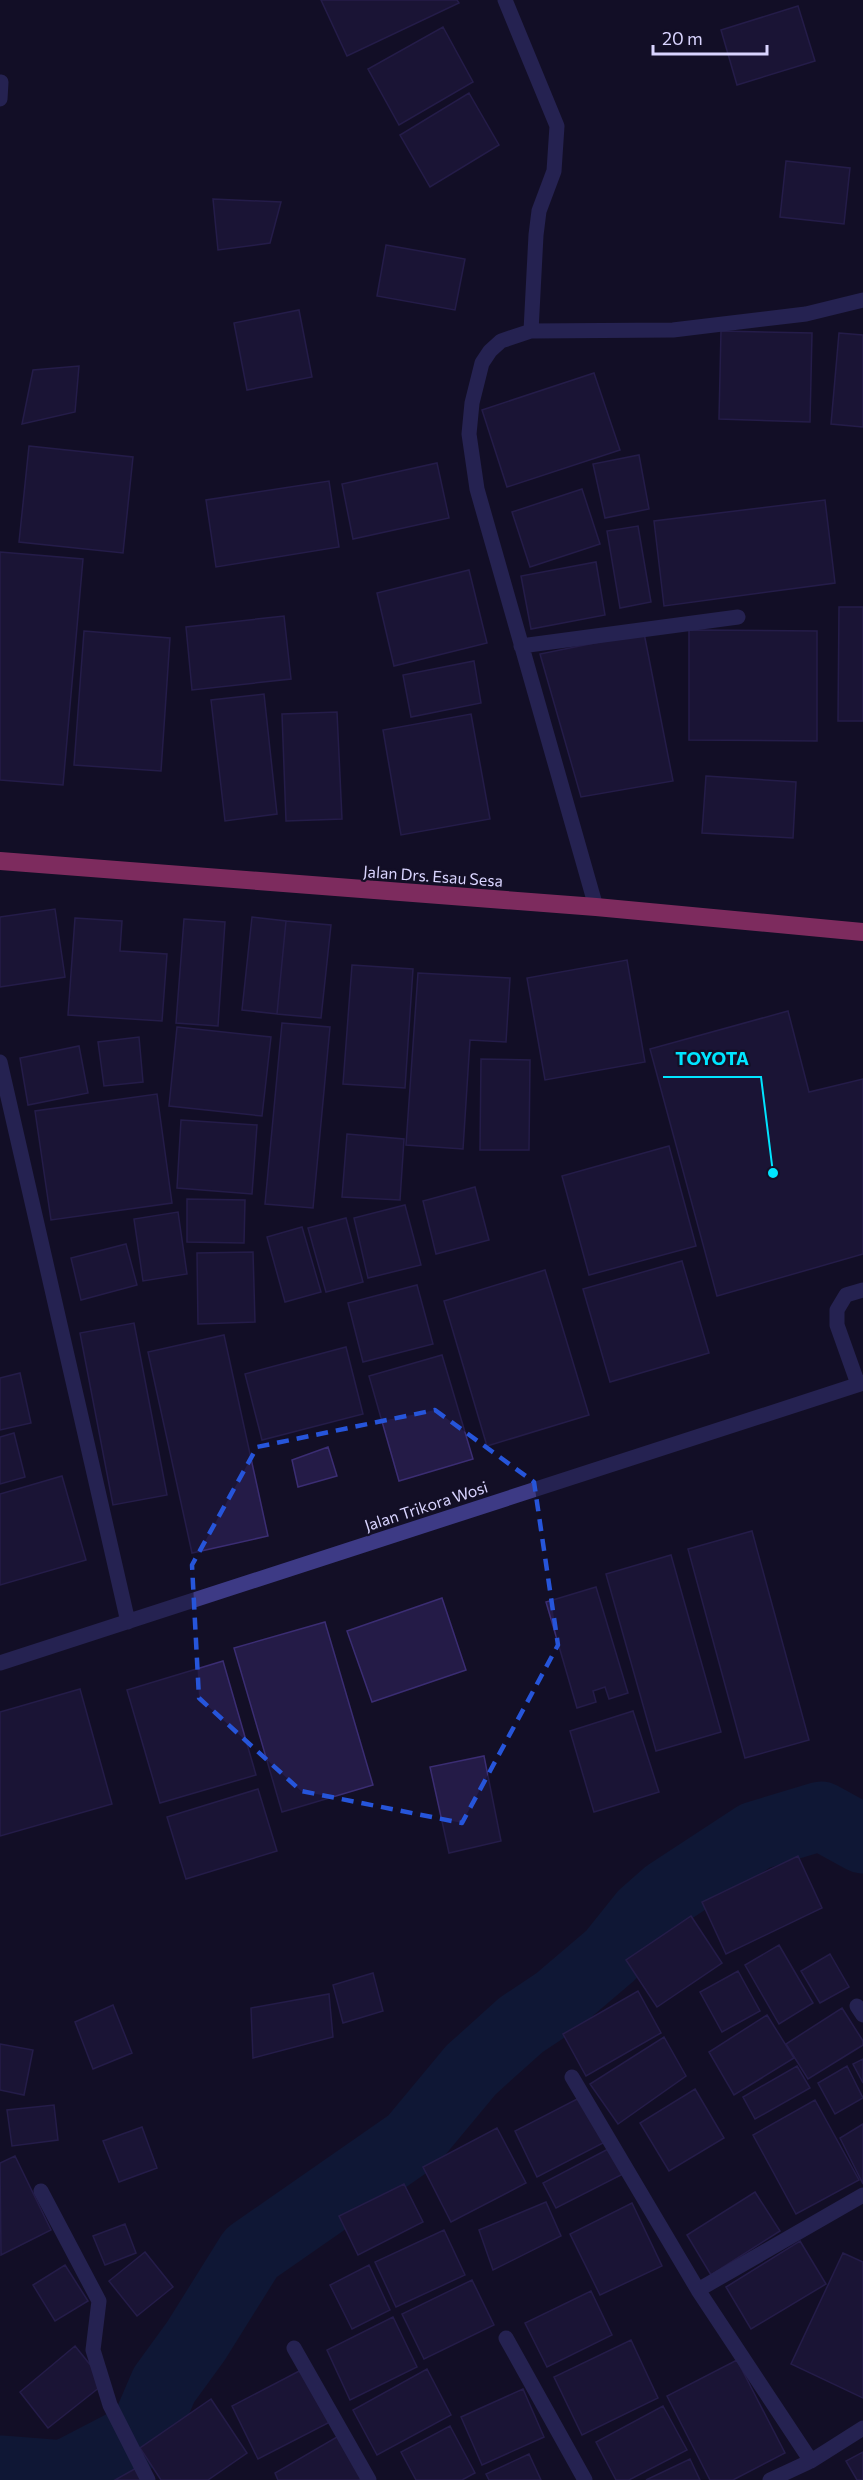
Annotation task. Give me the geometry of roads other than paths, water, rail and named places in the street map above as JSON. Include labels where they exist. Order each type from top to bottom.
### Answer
[{"type":"highway","name":"Jalan Drs. Esau Sesa","points":[[0,861],[596,907],[863,932]]},
{"type":"street","points":[[505,0],[557,126],[554,171],[539,211],[531,331]]},
{"type":"street","points":[[0,99],[1,82]]},
{"type":"street","points":[[596,907],[477,489],[469,434],[472,403],[482,363],[501,341],[531,331],[673,330],[806,314],[863,300]]},
{"type":"street","points":[[521,646],[738,617]]},
{"type":"street","points":[[0,1062],[128,1622]]},
{"type":"street","points":[[861,1383],[837,1326],[837,1310],[846,1295],[863,1290]]},
{"type":"street","name":"Jalan Trikora Wosi","points":[[0,1662],[861,1383]]},
{"type":"street","points":[[572,2077],[698,2290],[811,2461]]},
{"type":"street","points":[[41,2192],[99,2301],[93,2350],[110,2405],[148,2480]]},
{"type":"street","points":[[698,2290],[863,2195]]},
{"type":"street","points":[[506,2338],[585,2480]]},
{"type":"street","points":[[294,2348],[369,2480]]},
{"type":"street","points":[[770,2480],[811,2461],[863,2428]]},
{"type":"waterway","points":[[0,2470],[64,2475],[143,2434],[164,2385],[196,2341],[251,2253],[412,2141],[471,2070],[521,2025],[557,2001],[611,1955],[643,1915],[668,1893],[755,1836],[821,1816],[863,1839]]},
{"type":"place","name":"TOYOTA","points":[[773,1173]]}]
